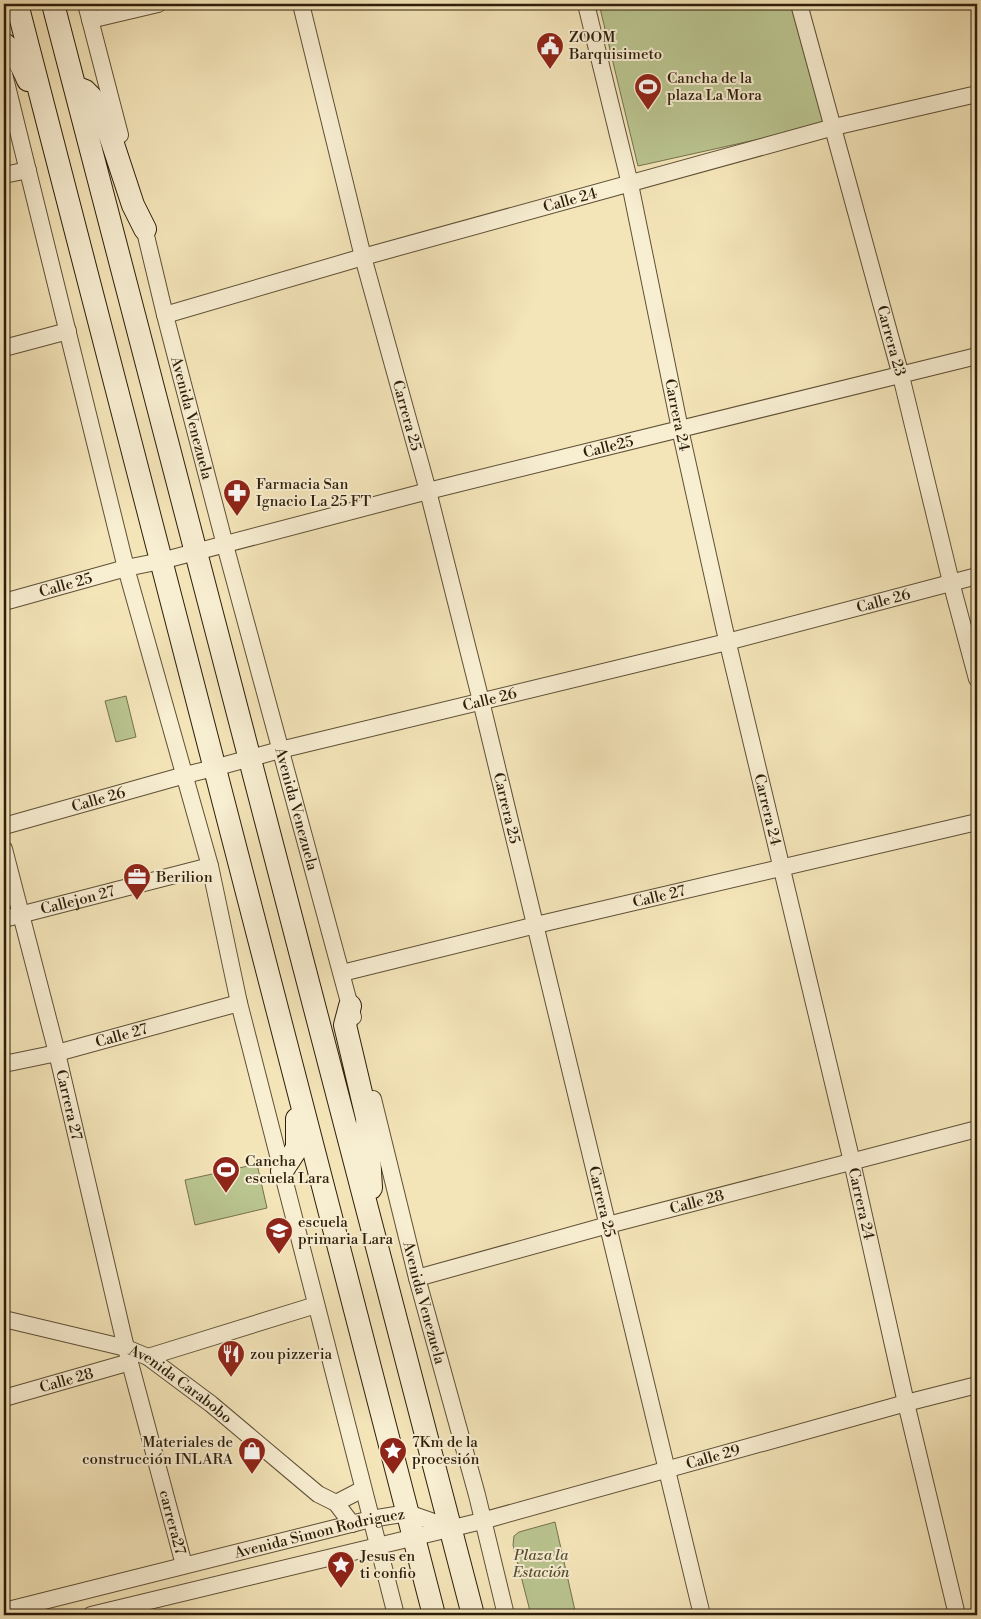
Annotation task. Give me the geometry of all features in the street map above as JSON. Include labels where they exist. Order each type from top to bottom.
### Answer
[{"type":"street","points":[[17,4],[434,1615]]},
{"type":"street","name":"Avenida Venezuela","points":[[53,4],[473,1615]]},
{"type":"street","name":"Avenida Venezuela","points":[[86,4],[145,229],[165,315],[232,542],[280,750],[342,973],[417,1278],[476,1495],[506,1615]]},
{"type":"street","points":[[90,20],[158,4]]},
{"type":"street","name":"Carrera 25","points":[[301,4],[363,257],[428,491],[481,701],[702,1615]]},
{"type":"street","name":"Carrera 24","points":[[586,4],[630,184],[680,429],[727,642],[852,1162],[906,1403],[957,1615]]},
{"type":"street","name":"Carrera 23","points":[[799,4],[901,376],[951,582],[977,679]]},
{"type":"street","points":[[4,44],[12,50],[23,68],[33,91],[76,231]]},
{"type":"street","points":[[4,74],[126,568],[210,866],[239,1003],[396,1615]]},
{"type":"street","points":[[75,87],[85,91],[91,97],[105,120],[133,205],[145,229]]},
{"type":"street","name":"Calle 24","points":[[165,315],[363,257],[834,127],[977,94]]},
{"type":"street","points":[[4,175],[28,170]]},
{"type":"street","points":[[4,348],[68,330]]},
{"type":"street","name":"Calle25","points":[[196,552],[428,491],[977,356]]},
{"type":"street","name":"Calle 25","points":[[4,602],[126,568],[196,552]]},
{"type":"street","name":"Calle 26","points":[[4,826],[280,750],[727,642],[977,576]]},
{"type":"street","name":"Calle 27","points":[[342,973],[536,925],[977,822]]},
{"type":"street","name":"Carrera 27","points":[[4,849],[57,1053],[128,1355]]},
{"type":"street","name":"Callejon 27","points":[[4,919],[210,866]]},
{"type":"street","points":[[268,976],[271,1010],[296,1108],[297,1148],[282,1171]]},
{"type":"street","name":"Calle 27","points":[[4,1064],[57,1053],[239,1003]]},
{"type":"street","points":[[350,1006],[345,1025],[367,1118],[372,1189],[370,1219]]},
{"type":"street","name":"Calle 28","points":[[417,1278],[608,1225],[977,1129]]},
{"type":"street","points":[[148,1358],[316,1305]]},
{"type":"street","name":"Avenida Carabobo","points":[[4,1319],[128,1355],[148,1358],[210,1404],[318,1494],[336,1503],[352,1524]]},
{"type":"street","name":"Calle 28","points":[[4,1398],[128,1355]]},
{"type":"street","name":"carrera27","points":[[128,1355],[184,1565]]},
{"type":"street","name":"Calle 29","points":[[451,1528],[977,1385]]},
{"type":"street","points":[[336,1503],[363,1489]]},
{"type":"street","name":"Avenida Simon Rodriguez","points":[[4,1610],[371,1519],[408,1513],[451,1528]]},
{"type":"street","name":"Avenida Simon Rodriguez","points":[[91,1615],[451,1528]]},
{"type":"green space","points":[[599,4],[796,4],[827,124],[638,166]]},
{"type":"green space","points":[[126,696],[136,737],[116,742],[105,701]]},
{"type":"green space","name":"Cancha escuela Lara","points":[[257,1164],[267,1208],[195,1225],[185,1180]]},
{"type":"green space","name":"Plaza la Estación","points":[[555,1522],[576,1615],[531,1615],[513,1545],[514,1536],[519,1532]]},
{"type":"place","name":"ZOOM Barquisimeto","points":[[550,70]]},
{"type":"place","name":"Cancha de la plaza La Mora","points":[[648,111]]},
{"type":"place","name":"Farmacia San Ignacio La 25 FT","points":[[237,517]]},
{"type":"place","name":"Berilion","points":[[137,901]]},
{"type":"place","name":"Cancha escuela Lara","points":[[226,1194]]},
{"type":"place","name":"escuela primaria Lara","points":[[279,1255]]},
{"type":"place","name":"zou pizzeria","points":[[231,1378]]},
{"type":"place","name":"Materiales de construcción INLARA","points":[[252,1475]]},
{"type":"place","name":"7Km de la procesión","points":[[393,1475]]},
{"type":"place","name":"Jesus en ti confio","points":[[341,1589]]}]
